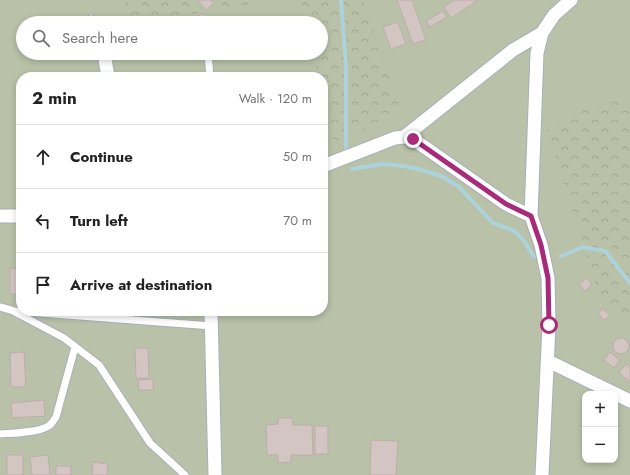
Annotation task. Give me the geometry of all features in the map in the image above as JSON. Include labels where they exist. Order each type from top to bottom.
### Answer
[{"type":"street","points":[[542,475],[549,325],[548,278],[541,245],[531,216],[537,53],[542,32],[554,15],[571,0]]},
{"type":"street","points":[[404,137],[513,50],[542,32]]},
{"type":"street","points":[[105,60],[107,72]]},
{"type":"street","points":[[328,164],[384,141],[404,137],[413,139],[506,204],[531,216]]},
{"type":"street","points":[[0,216],[16,216]]},
{"type":"street","points":[[211,316],[215,475]]},
{"type":"street","points":[[548,361],[630,401]]},
{"type":"lane","points":[[209,60],[210,72]]},
{"type":"lane","points":[[0,308],[16,310]]},
{"type":"lane","points":[[11,310],[16,313]]},
{"type":"lane","points":[[22,316],[64,338],[98,365],[150,443],[185,475]]},
{"type":"lane","points":[[86,316],[212,326]]},
{"type":"lane","points":[[0,434],[37,430],[45,428],[51,424],[56,417],[75,347]]},
{"type":"green space","points":[[0,0],[630,0],[630,475],[0,475]]},
{"type":"green space","points":[[127,0],[276,0],[185,16],[121,16]]},
{"type":"green space","points":[[300,0],[363,0],[400,110],[335,146],[328,117],[328,72],[317,72],[314,60],[328,60],[328,16],[304,16]]},
{"type":"green space","points":[[610,97],[630,112],[630,331],[597,290],[546,127]]},
{"type":"building","points":[[210,0],[214,3],[206,10],[198,1]]},
{"type":"building","points":[[397,0],[412,0],[426,40],[413,44]]},
{"type":"building","points":[[454,0],[478,0],[451,18],[444,7]]},
{"type":"building","points":[[443,11],[447,17],[430,27],[426,21]]},
{"type":"building","points":[[205,14],[205,16],[198,16]]},
{"type":"building","points":[[398,22],[406,44],[391,49],[383,27]]},
{"type":"building","points":[[16,268],[16,294],[10,294],[10,269]]},
{"type":"building","points":[[587,278],[592,285],[585,291],[579,284]]},
{"type":"building","points":[[603,309],[610,316],[604,320],[598,313]]},
{"type":"building","points":[[621,338],[627,340],[629,346],[627,352],[621,354],[615,352],[613,346],[615,340]]},
{"type":"building","points":[[135,348],[148,348],[149,378],[136,378]]},
{"type":"building","points":[[24,352],[26,387],[11,387],[10,353]]},
{"type":"building","points":[[610,352],[620,360],[614,368],[604,360]]},
{"type":"building","points":[[626,364],[630,367],[630,382],[619,373]]},
{"type":"building","points":[[153,379],[153,390],[139,390],[138,380]]},
{"type":"building","points":[[44,400],[45,416],[12,418],[11,403]]},
{"type":"building","points":[[278,418],[292,418],[293,425],[312,425],[313,455],[291,455],[291,462],[278,463],[278,455],[267,455],[266,425],[278,424]]},
{"type":"building","points":[[315,426],[328,426],[328,454],[315,454]]},
{"type":"building","points":[[371,440],[398,441],[396,475],[370,475]]},
{"type":"building","points":[[7,455],[23,455],[23,475],[7,475]]},
{"type":"building","points":[[48,455],[50,475],[32,475],[30,457]]},
{"type":"building","points":[[93,462],[108,464],[107,475],[92,475]]},
{"type":"building","points":[[56,466],[71,466],[71,475],[56,475]]},
{"type":"waterway","points":[[341,0],[346,66],[346,150]]},
{"type":"waterway","points":[[352,169],[383,164],[415,168],[441,176],[458,186],[493,223],[515,231],[524,241],[534,257]]},
{"type":"waterway","points":[[561,256],[583,247],[605,251],[630,283]]},
{"type":"route","points":[[413,139],[506,204],[531,216],[541,245],[548,278],[549,325]]}]
